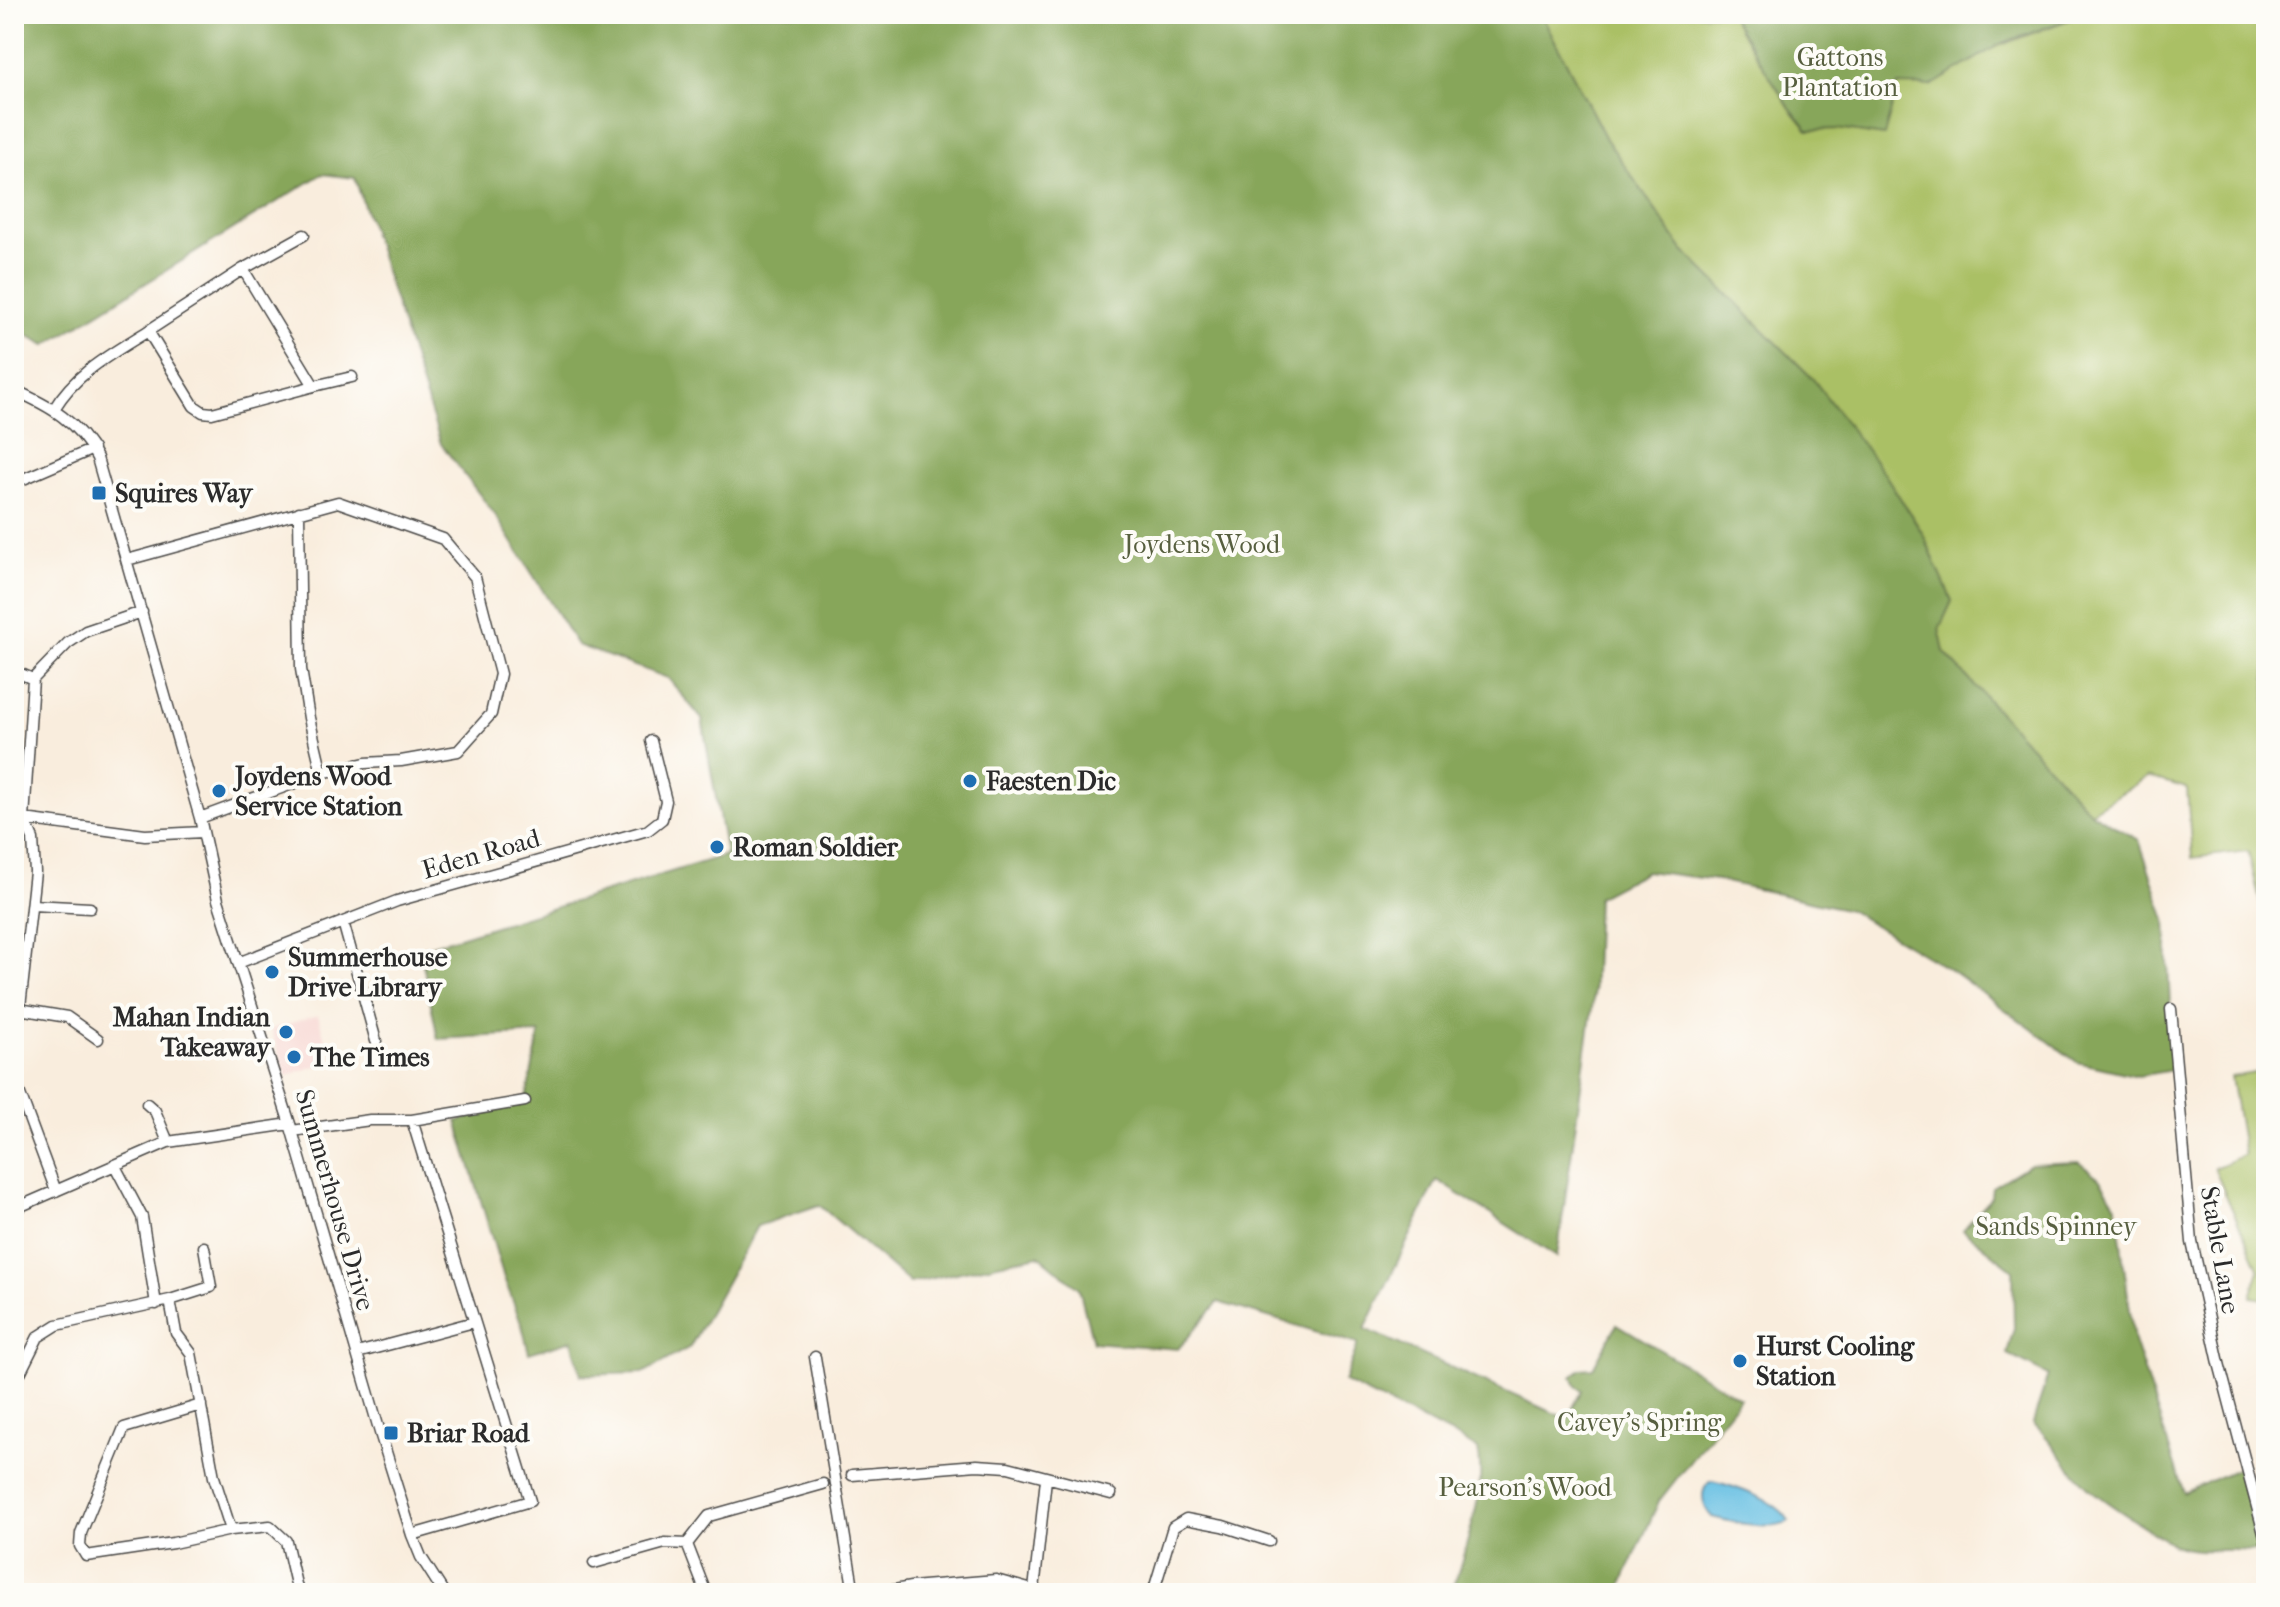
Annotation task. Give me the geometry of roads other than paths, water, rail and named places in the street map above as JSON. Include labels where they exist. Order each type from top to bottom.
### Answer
[{"type":"street","points":[[54,409],[67,389],[85,372],[243,269],[304,235]]},
{"type":"street","points":[[243,269],[314,386]]},
{"type":"street","points":[[148,331],[190,400],[203,412],[212,413],[352,377]]},
{"type":"street","name":"Summerhouse Drive","points":[[14,390],[54,409],[75,426],[93,449],[200,818],[218,900],[291,1127],[412,1535],[421,1557],[444,1593]]},
{"type":"street","points":[[14,483],[93,449]]},
{"type":"street","points":[[127,560],[338,502],[443,539],[475,577],[500,674],[491,714],[458,751],[401,761],[365,763],[322,773],[200,818]]},
{"type":"street","points":[[299,512],[301,669],[322,773]]},
{"type":"street","points":[[14,1061],[35,872],[33,839],[24,819],[33,679],[68,643],[86,631],[142,612]]},
{"type":"street","points":[[14,671],[33,679]]},
{"type":"street","name":"Eden Road","points":[[238,963],[397,901],[648,830],[662,819],[666,801],[651,741]]},
{"type":"street","points":[[24,819],[145,835],[203,832]]},
{"type":"street","points":[[32,905],[90,908]]},
{"type":"street","points":[[343,922],[376,1041]]},
{"type":"street","points":[[19,1009],[67,1017],[98,1039]]},
{"type":"street","name":"Stable Lane","points":[[2171,1009],[2192,1242],[2219,1363],[2266,1541]]},
{"type":"street","points":[[14,1078],[56,1191]]},
{"type":"street","points":[[14,1209],[168,1142],[291,1127],[370,1120],[412,1120],[525,1101]]},
{"type":"street","points":[[147,1104],[155,1111],[168,1142]]},
{"type":"street","points":[[412,1120],[530,1501],[412,1535]]},
{"type":"street","points":[[115,1166],[142,1217],[156,1304]]},
{"type":"street","points":[[14,1385],[38,1337],[57,1325],[156,1304],[211,1287],[204,1247]]},
{"type":"street","points":[[170,1300],[176,1333],[191,1353],[214,1477],[231,1530]]},
{"type":"street","points":[[357,1353],[474,1322]]},
{"type":"street","points":[[815,1357],[854,1593]]},
{"type":"street","points":[[201,1405],[124,1428],[81,1533],[80,1546],[86,1556],[270,1526],[286,1541],[298,1593]]},
{"type":"street","points":[[852,1475],[977,1465],[1008,1467],[1111,1494]]},
{"type":"street","points":[[878,1593],[996,1580],[1039,1592],[1046,1479]]},
{"type":"street","points":[[687,1544],[709,1516],[823,1484]]},
{"type":"street","points":[[1153,1593],[1173,1527],[1186,1519],[1223,1526],[1269,1541]]},
{"type":"street","points":[[594,1563],[665,1543],[687,1544]]},
{"type":"street","points":[[687,1544],[706,1593]]},
{"type":"water","points":[[1712,1481],[1766,1501],[1789,1521],[1762,1525],[1712,1517],[1706,1508],[1703,1493]]},
{"type":"place","name":"Squires Way","points":[[99,493]]},
{"type":"place","name":"Faesten Dic","points":[[970,781]]},
{"type":"place","name":"Joydens Wood Service Station","points":[[219,791]]},
{"type":"place","name":"Roman Soldier","points":[[717,847]]},
{"type":"place","name":"Summerhouse Drive Library","points":[[272,972]]},
{"type":"place","name":"Mahan Indian Takeaway","points":[[286,1032]]},
{"type":"place","name":"The Times","points":[[294,1057]]},
{"type":"place","name":"Hurst Cooling Station","points":[[1740,1361]]},
{"type":"place","name":"Briar Road","points":[[391,1433]]},
{"type":"park label","name":"Gattons Plantation","points":[[1840,72]]},
{"type":"park label","name":"Joydens Wood","points":[[1202,544]]},
{"type":"park label","name":"Sands Spinney","points":[[2056,1226]]},
{"type":"park label","name":"Cavey's Spring","points":[[1639,1422]]},
{"type":"park label","name":"Pearson's Wood","points":[[1525,1487]]}]
